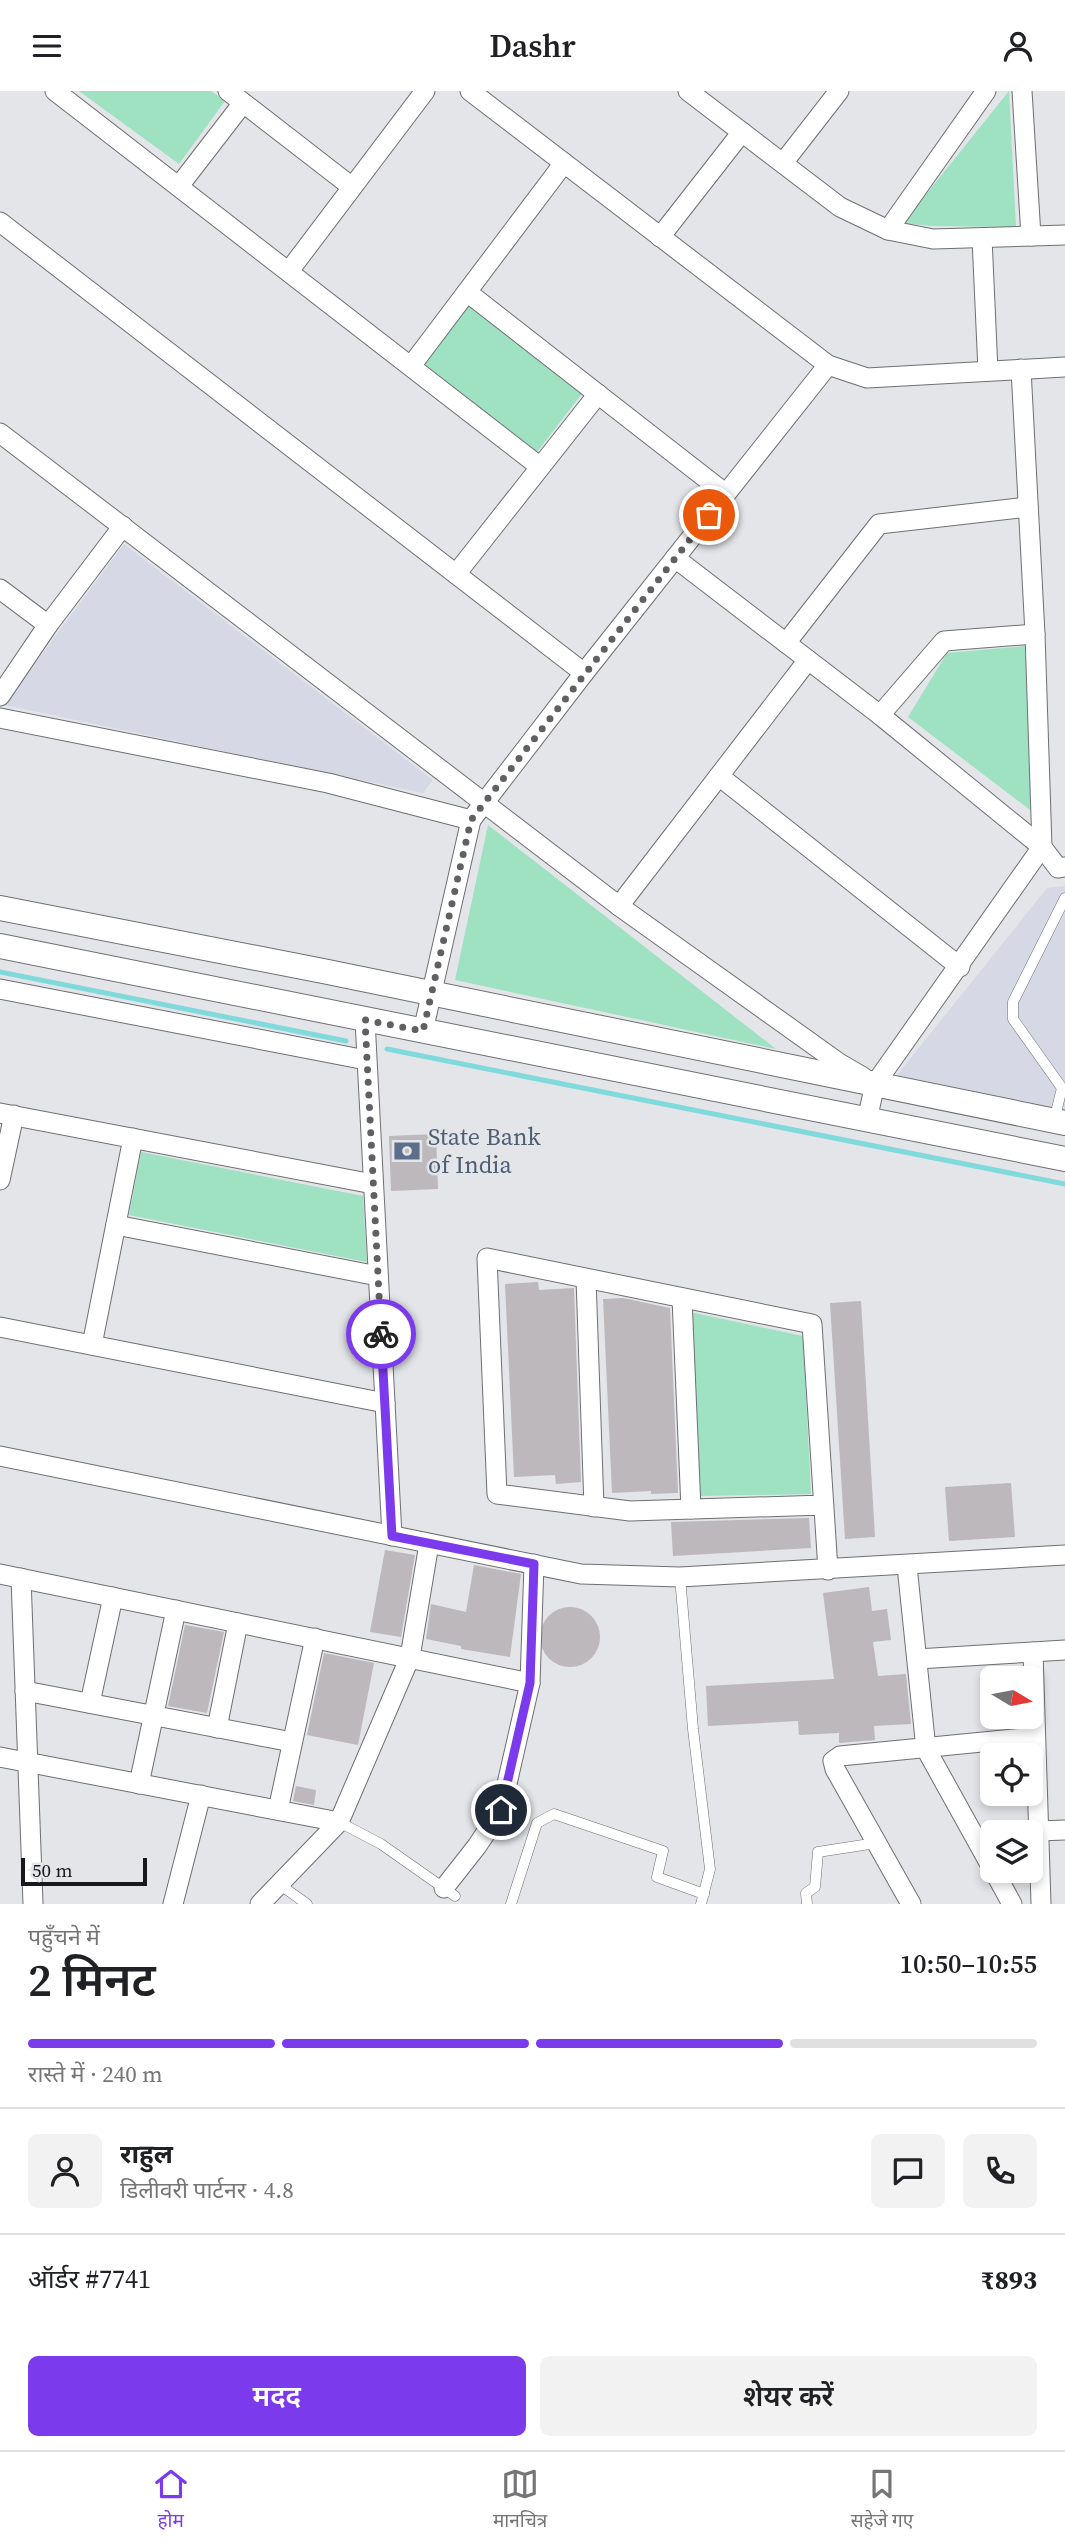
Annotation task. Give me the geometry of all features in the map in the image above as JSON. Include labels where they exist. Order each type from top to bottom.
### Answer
[{"type":"street","points":[[55,91],[540,467]]},
{"type":"street","points":[[289,271],[425,91]]},
{"type":"street","points":[[470,91],[828,365],[867,377],[1065,367]]},
{"type":"street","points":[[688,91],[840,207],[888,230],[933,239],[1065,235]]},
{"type":"street","points":[[783,163],[839,91]]},
{"type":"street","points":[[888,230],[986,91]]},
{"type":"street","points":[[1022,91],[1031,236]]},
{"type":"street","points":[[179,185],[235,97],[352,187]]},
{"type":"street","points":[[660,237],[742,132]]},
{"type":"street","points":[[411,366],[564,163]]},
{"type":"street","points":[[2,227],[584,673]]},
{"type":"street","points":[[982,238],[988,371]]},
{"type":"street","points":[[467,292],[726,494]]},
{"type":"street","points":[[423,1031],[471,820],[828,365]]},
{"type":"street","points":[[867,1120],[875,1084],[1042,847],[1035,634],[1021,369]]},
{"type":"street","points":[[456,574],[598,394]]},
{"type":"street","points":[[0,433],[619,906],[839,1063],[875,1084]]},
{"type":"street","points":[[786,643],[879,524],[1028,507]]},
{"type":"street","points":[[0,696],[48,625],[122,527]]},
{"type":"street","points":[[675,558],[880,715],[1042,847],[1058,868],[1065,867]]},
{"type":"street","points":[[0,589],[48,625]]},
{"type":"street","points":[[880,715],[944,641],[1035,634]]},
{"type":"street","points":[[619,906],[808,660]]},
{"type":"street","points":[[0,718],[328,783],[471,820]]},
{"type":"street","points":[[719,776],[960,967]]},
{"type":"street","points":[[0,908],[1060,1122]]},
{"type":"street","points":[[0,946],[1065,1159]]},
{"type":"street","points":[[0,989],[366,1061]]},
{"type":"street","points":[[365,1020],[392,1536]]},
{"type":"street","points":[[0,1180],[7,1114],[373,1185]]},
{"type":"street","points":[[92,1345],[133,1138]]},
{"type":"street","points":[[116,1225],[378,1276]]},
{"type":"street","points":[[824,1504],[630,1511],[498,1494],[486,1258],[812,1325],[824,1504],[828,1570]]},
{"type":"street","points":[[586,1279],[594,1507]]},
{"type":"street","points":[[682,1298],[691,1509]]},
{"type":"street","points":[[0,1327],[385,1403]]},
{"type":"street","points":[[0,1457],[581,1574],[680,1577],[1065,1555]]},
{"type":"street","points":[[260,1904],[339,1822],[410,1657],[429,1543]]},
{"type":"street","points":[[450,1892],[501,1810],[530,1683],[534,1564]]},
{"type":"street","points":[[907,1566],[926,1749],[980,1846]]},
{"type":"street","points":[[0,1574],[530,1683]]},
{"type":"street","points":[[21,1578],[33,1904]]},
{"type":"street","points":[[90,1703],[113,1597]]},
{"type":"street","points":[[139,1784],[176,1610]]},
{"type":"street","points":[[217,1728],[238,1623]]},
{"type":"street","points":[[278,1810],[315,1638]]},
{"type":"street","points":[[917,1659],[1065,1650]]},
{"type":"street","points":[[1033,1652],[1038,1820]]},
{"type":"street","points":[[25,1691],[292,1742]]},
{"type":"street","points":[[911,1904],[833,1761],[840,1756],[1034,1737]]},
{"type":"street","points":[[0,1756],[339,1822]]},
{"type":"street","points":[[173,1904],[201,1795]]},
{"type":"street","points":[[1043,1831],[1065,1830]]},
{"type":"street","points":[[1001,1883],[1012,1904]]},
{"type":"street","points":[[1040,1883],[1041,1904]]},
{"type":"lane","points":[[1060,1122],[1063,1088],[1013,1019],[1013,1002],[1065,898]]},
{"type":"lane","points":[[511,1904],[537,1823],[554,1814],[663,1851],[657,1877],[703,1899],[710,1870],[693,1729],[680,1577]]},
{"type":"lane","points":[[339,1822],[381,1844],[450,1892]]},
{"type":"lane","points":[[807,1904],[806,1893],[815,1888],[818,1852],[876,1843]]},
{"type":"lane","points":[[279,1884],[307,1904]]},
{"type":"shaded area","points":[[124,544],[433,780],[423,793],[4,705]]},
{"type":"shaded area","points":[[1065,886],[1065,1110],[893,1080],[1047,888]]},
{"type":"green space","points":[[79,91],[211,91],[225,101],[179,164]]},
{"type":"green space","points":[[1009,91],[1016,227],[903,223]]},
{"type":"green space","points":[[469,302],[584,391],[537,452],[422,362]]},
{"type":"green space","points":[[1025,646],[1034,813],[908,717],[947,653]]},
{"type":"green space","points":[[488,825],[776,1049],[455,980]]},
{"type":"green space","points":[[141,1152],[363,1196],[367,1262],[129,1215]]},
{"type":"green space","points":[[690,1312],[803,1336],[811,1494],[700,1496]]},
{"type":"building","points":[[436,1134],[438,1189],[391,1191],[389,1136]]},
{"type":"building","points":[[538,1282],[539,1290],[574,1288],[581,1482],[556,1484],[555,1475],[514,1477],[505,1284]]},
{"type":"building","points":[[623,1298],[670,1308],[678,1493],[612,1493],[603,1299]]},
{"type":"building","points":[[861,1301],[875,1537],[845,1539],[830,1303]]},
{"type":"building","points":[[1011,1483],[1015,1537],[949,1541],[945,1487]]},
{"type":"building","points":[[809,1518],[811,1548],[673,1556],[671,1522]]},
{"type":"building","points":[[385,1550],[415,1555],[401,1637],[370,1632]]},
{"type":"building","points":[[474,1565],[521,1574],[510,1657],[461,1649],[461,1646],[426,1639],[431,1604],[466,1612]]},
{"type":"building","points":[[869,1587],[872,1611],[887,1609],[891,1640],[873,1642],[878,1676],[906,1674],[911,1724],[874,1726],[875,1740],[839,1743],[839,1733],[799,1735],[798,1721],[708,1726],[706,1686],[834,1679],[823,1593]]},
{"type":"building","points":[[570,1607],[591,1616],[600,1637],[591,1658],[570,1667],[549,1658],[540,1637],[549,1616]]},
{"type":"building","points":[[185,1625],[224,1632],[207,1713],[168,1706]]},
{"type":"building","points":[[324,1653],[374,1663],[358,1745],[307,1735]]},
{"type":"building","points":[[296,1786],[316,1790],[314,1805],[293,1801]]},
{"type":"waterway","points":[[0,972],[346,1041]]},
{"type":"waterway","points":[[387,1049],[1065,1184]]},
{"type":"way so far","points":[[381,1334],[365,1020],[423,1031],[471,820],[709,515]]},
{"type":"place","name":"State Bank of India","points":[[407,1151]]},
{"type":"route","points":[[381,1334],[392,1536],[534,1564],[530,1683],[501,1810]]}]
